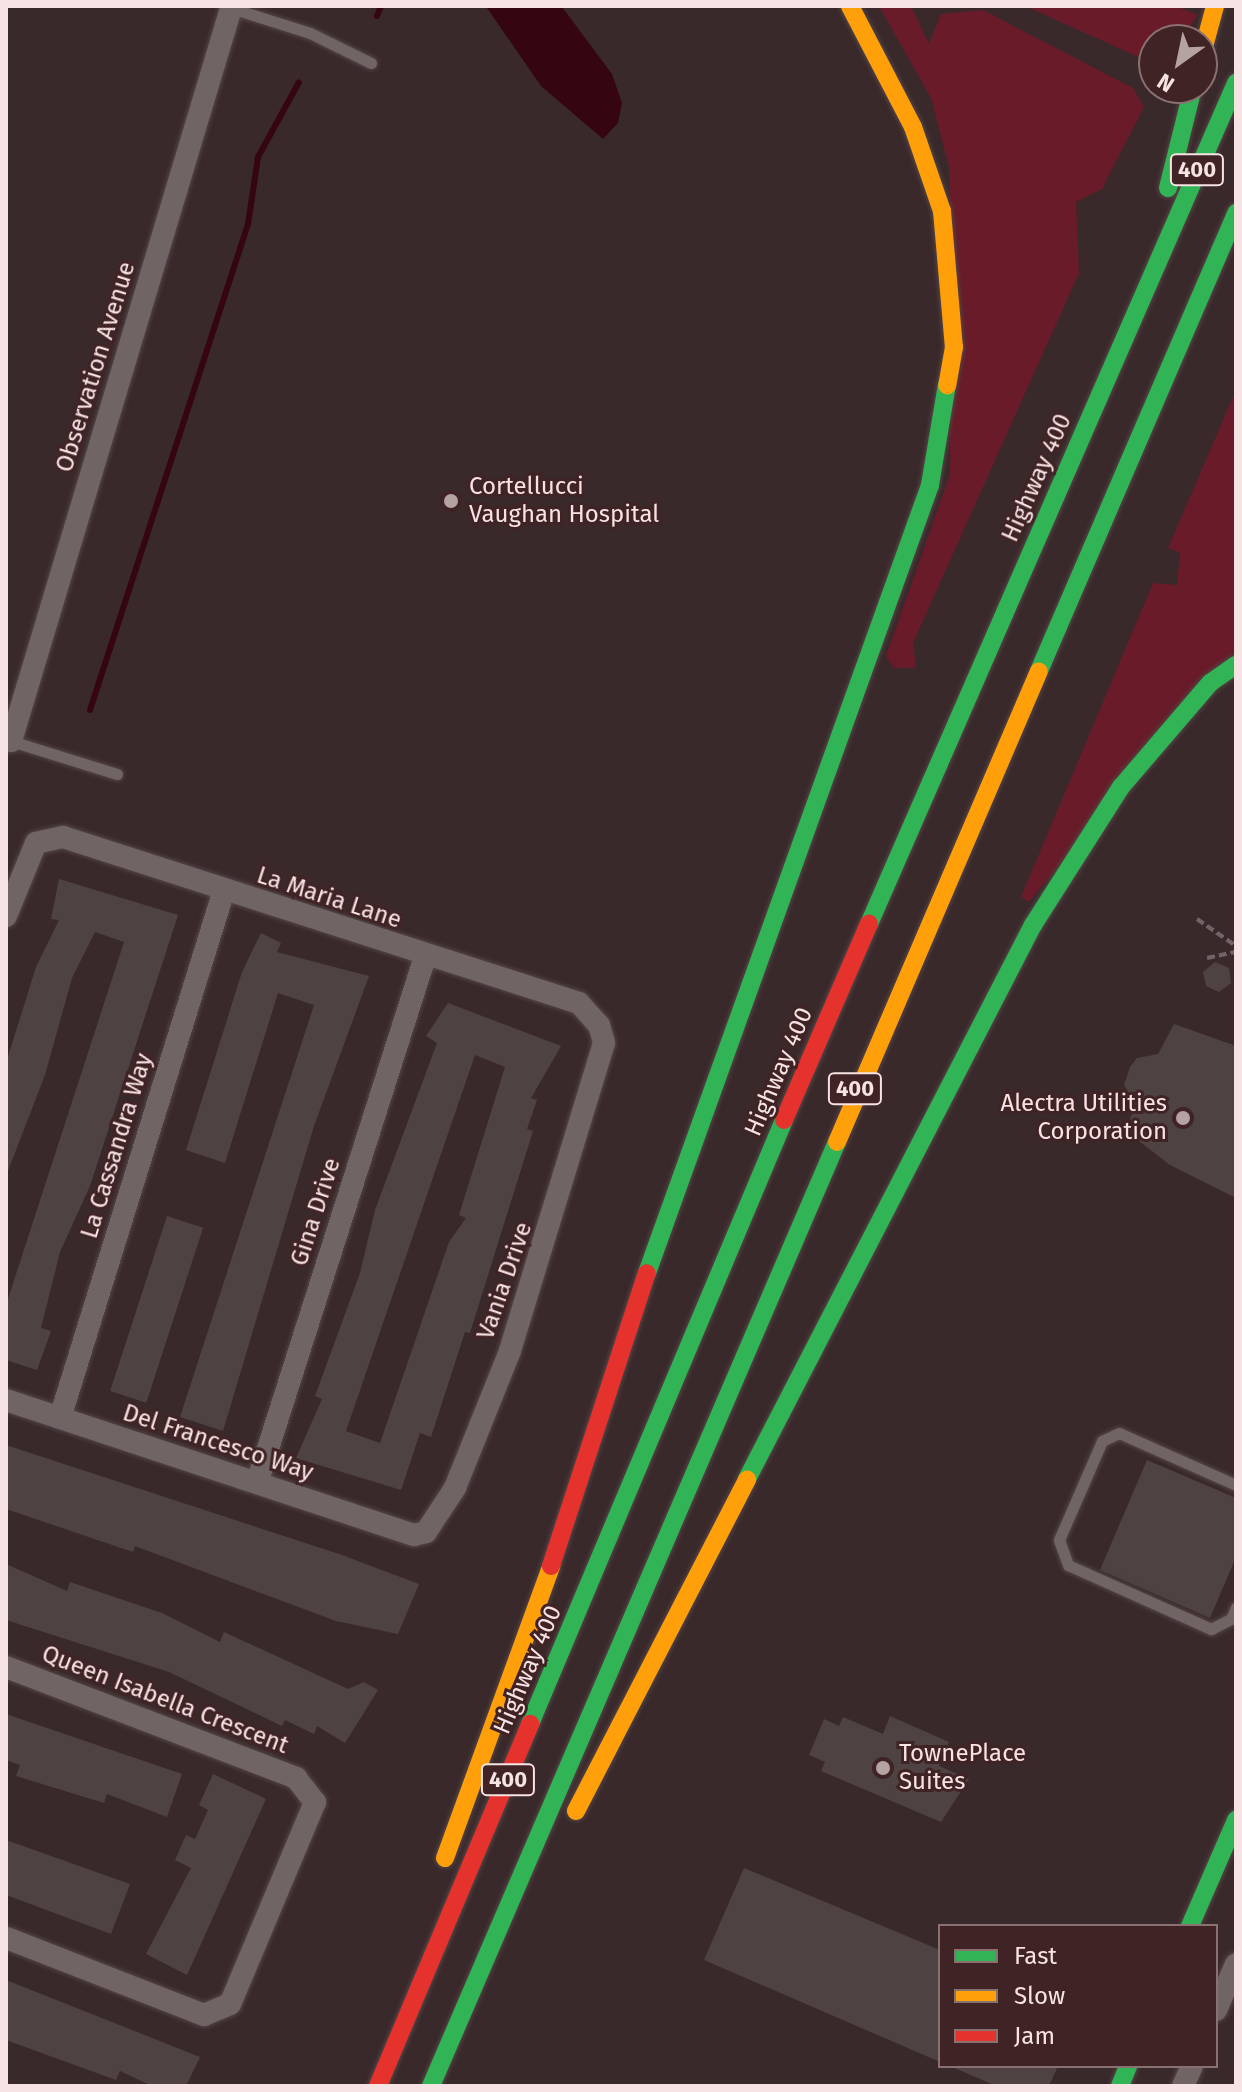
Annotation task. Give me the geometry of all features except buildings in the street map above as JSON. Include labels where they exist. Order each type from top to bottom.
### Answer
[{"type":"main road","points":[[436,1882],[508,1695],[658,1239],[930,485],[954,347],[942,211],[913,127],[850,6]]},
{"type":"main road","name":"Highway 400","points":[[378,2086],[778,1133],[1236,83]]},
{"type":"main road","points":[[1159,258],[1167,190],[1189,104]]},
{"type":"main road","name":"400","points":[[431,2086],[1236,213]]},
{"type":"main road","points":[[481,1969],[520,1918],[1033,925],[1121,787],[1210,683],[1236,665]]},
{"type":"main road","points":[[1191,1924],[1236,1820]]},
{"type":"main road","points":[[405,2025],[408,1954]]},
{"type":"street","name":"Observation Avenue","points":[[8,740],[228,7]]},
{"type":"street","name":"La Maria Lane","points":[[6,916],[36,843],[63,837],[425,957],[579,1003],[599,1025]]},
{"type":"street","name":"La Cassandra Way","points":[[60,1418],[224,890]]},
{"type":"street","name":"Gina Drive","points":[[257,1483],[425,957]]},
{"type":"street","name":"Vania Drive","points":[[414,1535],[426,1532],[455,1488],[510,1351],[600,1068],[599,1025]]},
{"type":"street","name":"Del Francesco Way","points":[[6,1400],[414,1535]]},
{"type":"street","name":"Queen Isabella Crescent","points":[[6,1667],[296,1778],[315,1802],[230,2004],[204,2015],[6,1938]]},
{"type":"street","points":[[1218,2005],[1236,1964]]},
{"type":"lane","points":[[228,7],[334,42],[371,63]]},
{"type":"lane","points":[[8,740],[117,774]]},
{"type":"lane","points":[[1236,1485],[1119,1433],[1102,1441],[1059,1540],[1068,1565],[1211,1629],[1231,1619],[1236,1607]]},
{"type":"path","points":[[1197,919],[1236,949]]},
{"type":"path","points":[[1207,958],[1236,949]]},
{"type":"shaded area","points":[[879,6],[911,6],[929,44],[941,14],[983,10],[1133,88],[1138,104],[1144,107],[1102,189],[1076,202],[1079,273],[913,643],[916,668],[894,668],[886,656],[950,474],[949,167],[931,98]]},
{"type":"shaded area","points":[[1025,6],[1175,6],[1198,15],[1192,24],[1138,24],[1138,57]]},
{"type":"shaded area","points":[[562,7],[612,74],[622,103],[618,123],[603,139],[541,86],[487,8]]},
{"type":"shaded area","points":[[1236,390],[1236,649],[1029,902],[1021,897],[1153,583],[1177,585],[1180,553],[1168,548]]},
{"type":"waterway","points":[[377,16],[381,6]]},
{"type":"waterway","points":[[90,710],[248,224],[258,157],[299,82]]},
{"type":"traffic: fast","points":[[869,924],[1236,83]]},
{"type":"traffic: fast","points":[[1168,188],[1189,104]]},
{"type":"traffic: fast","points":[[1039,671],[1236,213]]},
{"type":"traffic: fast","points":[[647,1273],[930,485],[947,385]]},
{"type":"traffic: fast","points":[[747,1479],[1033,925],[1121,787],[1210,683],[1236,665]]},
{"type":"traffic: fast","points":[[530,1724],[784,1120]]},
{"type":"traffic: fast","points":[[431,2086],[837,1142]]},
{"type":"traffic: fast","points":[[1191,1924],[1236,1820]]},
{"type":"traffic: fast","points":[[1120,2086],[1127,2068]]},
{"type":"traffic: slow","points":[[850,6],[913,127],[942,211],[954,347],[947,385]]},
{"type":"traffic: slow","points":[[1210,24],[1215,6]]},
{"type":"traffic: slow","points":[[837,1142],[1039,671]]},
{"type":"traffic: slow","points":[[576,1811],[747,1479]]},
{"type":"traffic: slow","points":[[445,1858],[551,1566]]},
{"type":"traffic: jam","points":[[784,1120],[869,924]]},
{"type":"traffic: jam","points":[[551,1566],[647,1273]]},
{"type":"traffic: jam","points":[[378,2086],[530,1724]]},
{"type":"place","name":"Cortellucci Vaughan Hospital","points":[[451,501]]},
{"type":"place","name":"Alectra Utilities Corporation","points":[[1183,1118]]},
{"type":"place","name":"TownePlace Suites","points":[[883,1768]]}]
